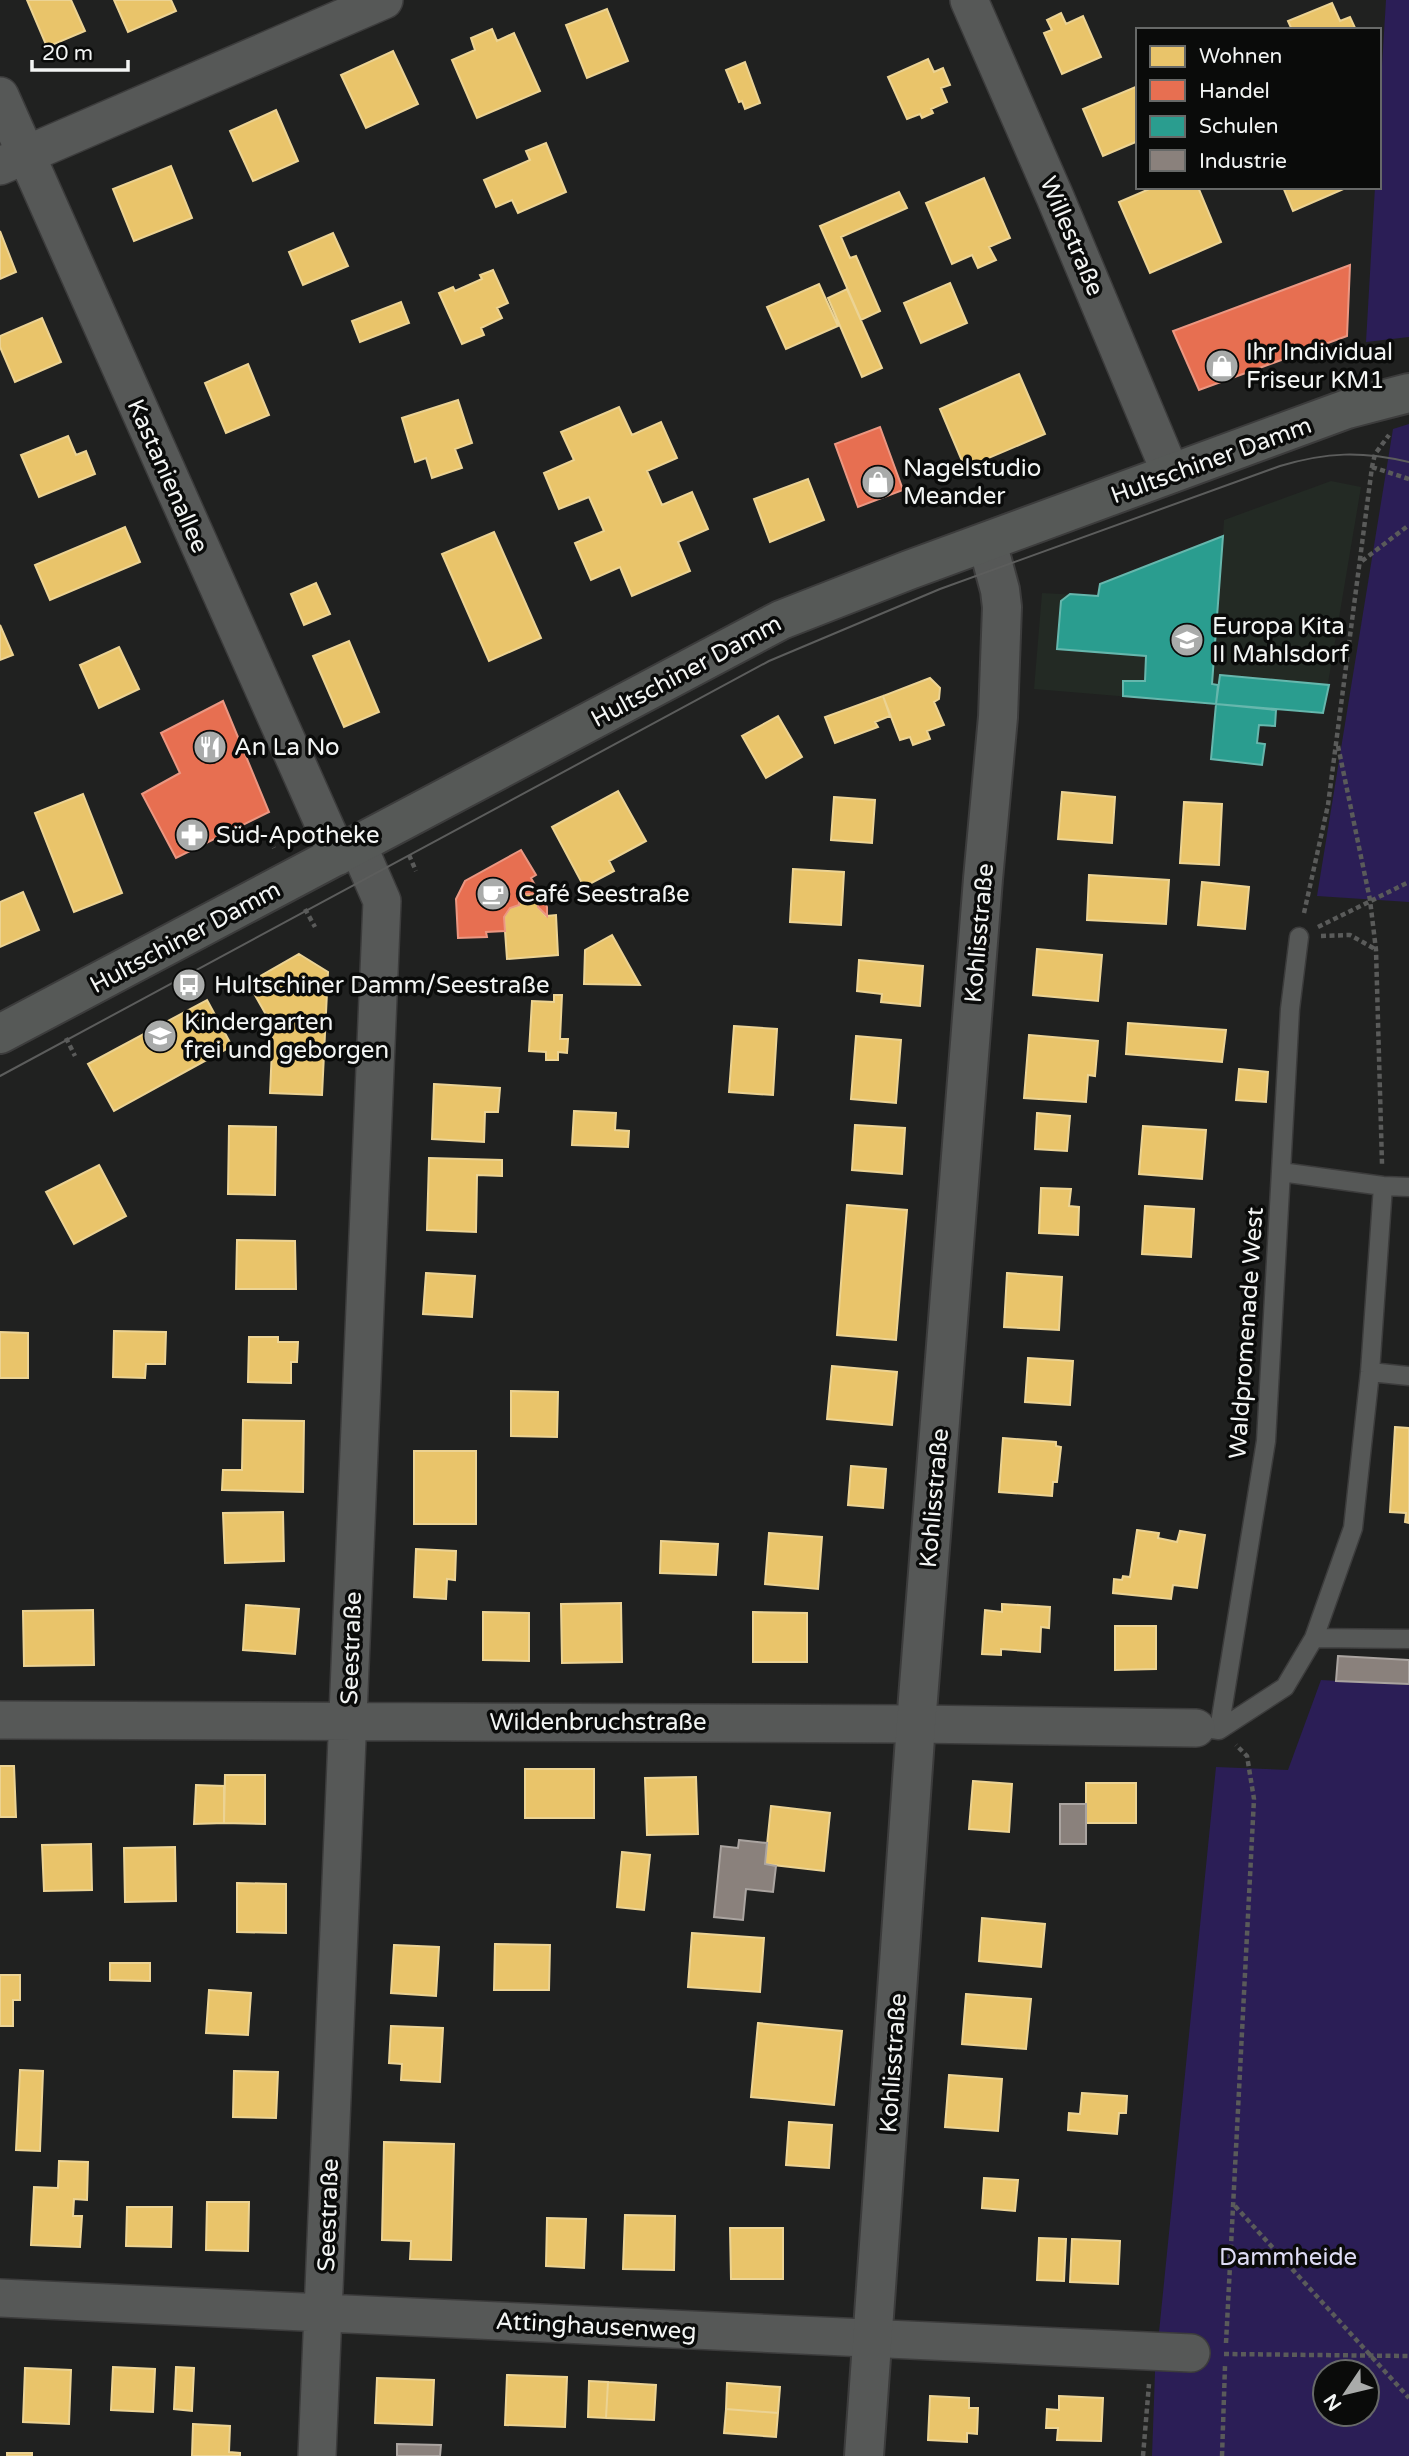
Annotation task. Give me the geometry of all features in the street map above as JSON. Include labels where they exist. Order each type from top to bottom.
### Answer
[{"type":"main road","name":"Hultschiner Damm","points":[[0,1034],[781,620],[1347,409],[1402,410]]},
{"type":"street","points":[[13,160],[384,0]]},
{"type":"street","name":"Willestraße","points":[[969,0],[1171,474]]},
{"type":"street","name":"Kastanienallee","points":[[0,96],[13,160],[348,851]]},
{"type":"street","name":"Kohlisstraße","points":[[864,2456],[916,1724],[984,862],[998,718],[1002,607],[987,542]]},
{"type":"street","name":"Seestraße","points":[[317,2456],[382,901],[348,851]]},
{"type":"street","name":"Wildenbruchstraße","points":[[0,1720],[916,1724],[1208,1729]]},
{"type":"street","name":"Attinghausenweg","points":[[0,2298],[1192,2353]]},
{"type":"lane","name":"Waldpromenade West","points":[[1208,1729],[1266,1441],[1290,1009],[1299,937]]},
{"type":"lane","points":[[1281,1172],[1409,1187]]},
{"type":"lane","points":[[1208,1729],[1285,1687],[1314,1638],[1353,1528],[1370,1371],[1383,1186]]},
{"type":"lane","points":[[1370,1371],[1409,1376]]},
{"type":"lane","points":[[1314,1638],[1409,1639]]},
{"type":"path","points":[[1299,937],[1328,805],[1372,467],[1375,454],[1402,410]]},
{"type":"path","points":[[1372,467],[1409,479]]},
{"type":"path","points":[[1361,562],[1409,525]]},
{"type":"path","points":[[1337,741],[1370,900],[1376,950],[1383,1186]]},
{"type":"path","points":[[1299,937],[1409,882]]},
{"type":"path","points":[[1299,937],[1350,935],[1376,950]]},
{"type":"path","points":[[1208,1729],[1247,1756],[1254,1799],[1222,2456]]},
{"type":"path","points":[[1234,2205],[1409,2398]]},
{"type":"path","points":[[1143,2456],[1151,2353]]},
{"type":"path","points":[[1251,2354],[1409,2356]]},
{"type":"shaded area","name":"Europa Kita II Mahlsdorf","points":[[1331,481],[1361,487],[1323,713],[1034,689],[1042,593],[1098,596],[1223,536],[1224,520]]},
{"type":"green space","points":[[1386,0],[1409,0],[1409,337],[1366,342],[1375,189],[1381,189],[1381,82]]},
{"type":"green space","points":[[1409,424],[1409,902],[1317,896],[1393,429]]},
{"type":"green space","name":"Dammheide","points":[[1321,1680],[1409,1685],[1409,2456],[1152,2456],[1155,2372],[1216,1767],[1288,1770]]},
{"type":"building: Wohnen","points":[[27,0],[71,0],[85,31],[47,47]]},
{"type":"building: Wohnen","points":[[114,0],[171,0],[176,11],[128,32]]},
{"type":"building: Wohnen","points":[[1332,3],[1340,21],[1350,17],[1355,28],[1291,28],[1288,21]]},
{"type":"building: Wohnen","points":[[607,9],[628,61],[587,78],[566,25]]},
{"type":"building: Wohnen","points":[[1061,13],[1066,24],[1083,16],[1101,57],[1062,74],[1044,33],[1052,30],[1047,20]]},
{"type":"building: Wohnen","points":[[492,29],[497,41],[514,33],[540,91],[477,118],[452,60],[475,50],[471,38]]},
{"type":"building: Wohnen","points":[[393,51],[418,104],[366,128],[341,75]]},
{"type":"building: Wohnen","points":[[928,59],[934,72],[943,68],[950,85],[941,88],[947,102],[931,109],[933,113],[922,118],[920,114],[907,119],[888,77]]},
{"type":"building: Wohnen","points":[[745,62],[760,103],[745,109],[742,101],[739,102],[726,70]]},
{"type":"building: Wohnen","points":[[1136,87],[1136,142],[1103,156],[1083,109]]},
{"type":"building: Wohnen","points":[[276,110],[298,161],[253,181],[230,131]]},
{"type":"building: Wohnen","points":[[546,143],[566,192],[518,213],[512,200],[496,207],[484,180],[530,160],[526,151]]},
{"type":"building: Wohnen","points":[[171,166],[192,218],[134,241],[113,189]]},
{"type":"building: Wohnen","points":[[984,178],[1010,238],[989,247],[996,260],[978,268],[972,255],[952,264],[926,203]]},
{"type":"building: Wohnen","points":[[1149,189],[1199,189],[1221,242],[1150,273],[1119,202]]},
{"type":"building: Wohnen","points":[[1284,189],[1343,189],[1293,211]]},
{"type":"building: Wohnen","points":[[899,192],[907,208],[841,237],[850,258],[856,256],[880,311],[861,320],[820,226]]},
{"type":"building: Wohnen","points":[[0,231],[16,272],[0,279]]},
{"type":"building: Wohnen","points":[[333,233],[348,266],[303,285],[289,252]]},
{"type":"building: Wohnen","points":[[493,270],[508,303],[497,308],[502,318],[481,328],[484,335],[462,344],[439,293],[453,287],[455,291],[482,279],[480,275]]},
{"type":"building: Wohnen","points":[[950,283],[967,323],[921,343],[904,303]]},
{"type":"building: Wohnen","points":[[819,284],[838,326],[786,349],[767,307]]},
{"type":"building: Wohnen","points":[[847,289],[882,368],[862,377],[828,298]]},
{"type":"building: Wohnen","points":[[401,302],[409,323],[360,342],[352,321]]},
{"type":"building: Wohnen","points":[[42,318],[61,362],[15,382],[0,347],[0,336]]},
{"type":"building: Wohnen","points":[[248,364],[269,415],[226,433],[205,383]]},
{"type":"building: Wohnen","points":[[1019,374],[1045,434],[965,468],[940,409]]},
{"type":"building: Wohnen","points":[[458,400],[472,443],[455,449],[462,468],[432,478],[426,458],[415,462],[402,418]]},
{"type":"building: Wohnen","points":[[619,407],[632,435],[661,422],[677,458],[647,471],[662,505],[692,492],[708,529],[678,542],[690,571],[632,596],[620,567],[591,580],[575,543],[604,531],[589,497],[559,509],[544,473],[574,460],[561,432]]},
{"type":"building: Wohnen","points":[[68,436],[76,455],[86,451],[95,474],[39,497],[21,455]]},
{"type":"building: Wohnen","points":[[808,479],[824,520],[770,542],[754,499]]},
{"type":"building: Wohnen","points":[[125,527],[140,562],[50,600],[35,565]]},
{"type":"building: Wohnen","points":[[494,532],[541,638],[489,661],[442,554]]},
{"type":"building: Wohnen","points":[[316,583],[330,614],[304,625],[291,594]]},
{"type":"building: Wohnen","points":[[0,625],[13,655],[0,660]]},
{"type":"building: Wohnen","points":[[349,641],[379,712],[344,727],[313,656]]},
{"type":"building: Wohnen","points":[[119,647],[139,689],[99,708],[80,665]]},
{"type":"building: Wohnen","points":[[930,678],[940,688],[939,699],[934,702],[944,725],[927,731],[930,739],[913,745],[910,737],[900,740],[883,696]]},
{"type":"building: Wohnen","points":[[883,696],[890,716],[875,722],[878,727],[835,743],[825,717]]},
{"type":"building: Wohnen","points":[[778,716],[802,757],[766,778],[742,736]]},
{"type":"building: Wohnen","points":[[618,791],[646,841],[609,861],[614,871],[584,887],[552,827]]},
{"type":"building: Wohnen","points":[[1062,792],[1115,797],[1112,843],[1058,839]]},
{"type":"building: Wohnen","points":[[83,794],[122,893],[74,912],[35,813]]},
{"type":"building: Wohnen","points":[[834,797],[875,800],[872,843],[831,840]]},
{"type":"building: Wohnen","points":[[1184,802],[1222,804],[1219,865],[1180,863]]},
{"type":"building: Wohnen","points":[[793,869],[844,872],[841,925],[790,922]]},
{"type":"building: Wohnen","points":[[1089,875],[1169,880],[1166,924],[1087,920]]},
{"type":"building: Wohnen","points":[[1202,882],[1249,887],[1245,929],[1198,925]]},
{"type":"building: Wohnen","points":[[23,892],[39,930],[0,947],[0,902]]},
{"type":"building: Wohnen","points":[[519,894],[538,894],[538,907],[546,916],[556,915],[558,955],[507,959],[504,917],[510,908],[519,905]]},
{"type":"building: Wohnen","points":[[612,935],[640,985],[584,984],[585,950]]},
{"type":"building: Wohnen","points":[[1037,949],[1102,955],[1098,1001],[1033,995]]},
{"type":"building: Wohnen","points":[[299,954],[328,972],[322,1095],[270,1093],[273,1027],[248,983]]},
{"type":"building: Wohnen","points":[[859,960],[923,966],[920,1006],[881,1002],[882,994],[857,991]]},
{"type":"building: Wohnen","points":[[554,995],[562,995],[560,1039],[568,1039],[567,1053],[558,1052],[558,1060],[546,1060],[546,1052],[529,1051],[532,1001],[554,1002]]},
{"type":"building: Wohnen","points":[[207,1000],[232,1046],[114,1111],[88,1064]]},
{"type":"building: Wohnen","points":[[1128,1023],[1226,1030],[1222,1062],[1126,1054]]},
{"type":"building: Wohnen","points":[[734,1026],[777,1029],[773,1095],[729,1092]]},
{"type":"building: Wohnen","points":[[1029,1035],[1098,1041],[1095,1076],[1088,1075],[1086,1102],[1024,1098]]},
{"type":"building: Wohnen","points":[[856,1036],[901,1040],[896,1103],[851,1099]]},
{"type":"building: Wohnen","points":[[1239,1069],[1268,1072],[1266,1102],[1236,1100]]},
{"type":"building: Wohnen","points":[[434,1084],[500,1088],[498,1112],[485,1112],[484,1142],[432,1139]]},
{"type":"building: Wohnen","points":[[574,1111],[616,1113],[615,1130],[629,1131],[628,1147],[572,1145]]},
{"type":"building: Wohnen","points":[[1037,1113],[1070,1116],[1067,1151],[1035,1149]]},
{"type":"building: Wohnen","points":[[855,1125],[905,1128],[902,1174],[852,1170]]},
{"type":"building: Wohnen","points":[[229,1126],[276,1127],[275,1195],[228,1194]]},
{"type":"building: Wohnen","points":[[1143,1126],[1206,1130],[1202,1179],[1139,1174]]},
{"type":"building: Wohnen","points":[[429,1158],[502,1160],[502,1176],[477,1175],[476,1232],[427,1230]]},
{"type":"building: Wohnen","points":[[99,1165],[126,1216],[74,1244],[46,1192]]},
{"type":"building: Wohnen","points":[[1041,1188],[1071,1189],[1069,1206],[1079,1207],[1078,1235],[1039,1233]]},
{"type":"building: Wohnen","points":[[847,1205],[907,1210],[896,1340],[837,1335]]},
{"type":"building: Wohnen","points":[[1145,1206],[1194,1209],[1191,1257],[1142,1254]]},
{"type":"building: Wohnen","points":[[237,1240],[295,1241],[296,1289],[236,1289]]},
{"type":"building: Wohnen","points":[[426,1273],[475,1276],[472,1317],[423,1314]]},
{"type":"building: Wohnen","points":[[1007,1273],[1062,1277],[1059,1330],[1004,1327]]},
{"type":"building: Wohnen","points":[[114,1331],[166,1332],[165,1364],[146,1364],[145,1378],[113,1377]]},
{"type":"building: Wohnen","points":[[0,1332],[28,1333],[28,1378],[0,1378]]},
{"type":"building: Wohnen","points":[[249,1337],[278,1337],[278,1342],[298,1342],[297,1362],[291,1362],[291,1383],[248,1382]]},
{"type":"building: Wohnen","points":[[1028,1358],[1073,1361],[1070,1405],[1025,1402]]},
{"type":"building: Wohnen","points":[[832,1366],[897,1372],[892,1425],[827,1419]]},
{"type":"building: Wohnen","points":[[511,1391],[558,1392],[557,1437],[511,1436]]},
{"type":"building: Wohnen","points":[[243,1420],[304,1421],[303,1492],[222,1490],[223,1470],[242,1470]]},
{"type":"building: Wohnen","points":[[1395,1427],[1409,1428],[1409,1523],[1405,1522],[1406,1513],[1390,1512]]},
{"type":"building: Wohnen","points":[[1003,1438],[1056,1442],[1056,1446],[1061,1447],[1057,1482],[1053,1482],[1052,1496],[999,1492]]},
{"type":"building: Wohnen","points":[[414,1451],[476,1451],[476,1524],[414,1524]]},
{"type":"building: Wohnen","points":[[851,1466],[886,1469],[883,1508],[848,1505]]},
{"type":"building: Wohnen","points":[[283,1512],[284,1561],[225,1563],[223,1513]]},
{"type":"building: Wohnen","points":[[1137,1530],[1159,1533],[1158,1538],[1177,1542],[1180,1531],[1205,1535],[1197,1588],[1173,1585],[1171,1599],[1113,1593],[1114,1579],[1130,1577]]},
{"type":"building: Wohnen","points":[[769,1533],[822,1537],[818,1589],[765,1584]]},
{"type":"building: Wohnen","points":[[661,1541],[718,1544],[716,1575],[660,1573]]},
{"type":"building: Wohnen","points":[[416,1549],[456,1551],[455,1580],[447,1579],[446,1599],[414,1597]]},
{"type":"building: Wohnen","points":[[621,1603],[622,1662],[562,1663],[561,1604]]},
{"type":"building: Wohnen","points":[[1002,1604],[1050,1607],[1049,1628],[1041,1627],[1040,1652],[1001,1649],[1001,1655],[982,1654],[985,1610],[1002,1612]]},
{"type":"building: Wohnen","points":[[246,1605],[299,1609],[295,1654],[243,1650]]},
{"type":"building: Wohnen","points":[[93,1610],[94,1665],[24,1666],[23,1611]]},
{"type":"building: Wohnen","points":[[483,1612],[529,1613],[529,1661],[483,1660]]},
{"type":"building: Wohnen","points":[[753,1612],[807,1613],[807,1662],[753,1662]]},
{"type":"building: Wohnen","points":[[1115,1626],[1156,1626],[1156,1669],[1115,1670]]},
{"type":"building: Wohnen","points":[[0,1766],[14,1766],[16,1817],[0,1817]]},
{"type":"building: Wohnen","points":[[525,1769],[594,1769],[594,1818],[525,1818]]},
{"type":"building: Wohnen","points":[[225,1775],[265,1775],[265,1824],[224,1823]]},
{"type":"building: Wohnen","points":[[696,1777],[698,1834],[647,1835],[645,1778]]},
{"type":"building: Wohnen","points":[[973,1781],[1012,1784],[1009,1832],[969,1829]]},
{"type":"building: Wohnen","points":[[1086,1783],[1136,1783],[1136,1823],[1086,1823]]},
{"type":"building: Wohnen","points":[[196,1785],[224,1786],[224,1823],[194,1824]]},
{"type":"building: Wohnen","points":[[771,1806],[830,1813],[824,1871],[765,1864]]},
{"type":"building: Wohnen","points":[[91,1844],[92,1890],[44,1891],[42,1845]]},
{"type":"building: Wohnen","points":[[175,1847],[176,1901],[125,1902],[124,1848]]},
{"type":"building: Wohnen","points":[[622,1852],[650,1855],[644,1910],[617,1907]]},
{"type":"building: Wohnen","points":[[237,1883],[286,1884],[286,1933],[237,1932]]},
{"type":"building: Wohnen","points":[[982,1918],[1045,1924],[1041,1967],[979,1961]]},
{"type":"building: Wohnen","points":[[692,1933],[764,1938],[760,1992],[688,1987]]},
{"type":"building: Wohnen","points":[[495,1944],[550,1945],[549,1990],[494,1990]]},
{"type":"building: Wohnen","points":[[394,1945],[439,1947],[436,1996],[391,1993]]},
{"type":"building: Wohnen","points":[[110,1963],[150,1963],[150,1981],[110,1980]]},
{"type":"building: Wohnen","points":[[0,1975],[20,1975],[20,2000],[13,2000],[13,2026],[0,2026]]},
{"type":"building: Wohnen","points":[[209,1990],[251,1993],[248,2035],[206,2033]]},
{"type":"building: Wohnen","points":[[966,1994],[1031,1999],[1026,2049],[962,2044]]},
{"type":"building: Wohnen","points":[[758,2023],[842,2031],[834,2105],[751,2097]]},
{"type":"building: Wohnen","points":[[391,2026],[443,2028],[440,2082],[401,2080],[402,2064],[389,2063]]},
{"type":"building: Wohnen","points":[[20,2070],[43,2071],[40,2151],[16,2150]]},
{"type":"building: Wohnen","points":[[234,2071],[278,2072],[276,2118],[233,2117]]},
{"type":"building: Wohnen","points":[[949,2075],[1002,2079],[998,2131],[945,2127]]},
{"type":"building: Wohnen","points":[[1082,2093],[1127,2096],[1126,2113],[1119,2113],[1117,2134],[1068,2130],[1069,2113],[1080,2114]]},
{"type":"building: Wohnen","points":[[789,2122],[832,2125],[829,2168],[786,2165]]},
{"type":"building: Wohnen","points":[[384,2142],[454,2144],[451,2260],[410,2259],[411,2241],[382,2240]]},
{"type":"building: Wohnen","points":[[59,2161],[88,2162],[87,2200],[74,2199],[73,2216],[82,2216],[80,2247],[31,2245],[34,2187],[58,2188]]},
{"type":"building: Wohnen","points":[[984,2178],[1018,2180],[1015,2211],[982,2208]]},
{"type":"building: Wohnen","points":[[207,2202],[249,2202],[248,2251],[206,2250]]},
{"type":"building: Wohnen","points":[[127,2207],[172,2207],[171,2247],[126,2246]]},
{"type":"building: Wohnen","points":[[625,2215],[675,2216],[674,2270],[623,2269]]},
{"type":"building: Wohnen","points":[[547,2218],[586,2219],[584,2268],[546,2266]]},
{"type":"building: Wohnen","points":[[730,2228],[783,2228],[783,2279],[731,2279]]},
{"type":"building: Wohnen","points":[[1039,2238],[1066,2239],[1064,2281],[1037,2280]]},
{"type":"building: Wohnen","points":[[1072,2239],[1120,2241],[1118,2284],[1070,2282]]},
{"type":"building: Wohnen","points":[[113,2367],[155,2369],[153,2412],[111,2410]]},
{"type":"building: Wohnen","points":[[176,2367],[194,2368],[192,2411],[174,2409]]},
{"type":"building: Wohnen","points":[[25,2368],[71,2370],[69,2424],[23,2422]]},
{"type":"building: Wohnen","points":[[507,2375],[567,2377],[565,2427],[505,2425]]},
{"type":"building: Wohnen","points":[[377,2378],[434,2380],[432,2425],[375,2423]]},
{"type":"building: Wohnen","points":[[589,2381],[608,2382],[606,2418],[588,2417]]},
{"type":"building: Wohnen","points":[[608,2382],[656,2385],[654,2420],[606,2418]]},
{"type":"building: Wohnen","points":[[727,2383],[780,2387],[778,2413],[726,2409]]},
{"type":"building: Wohnen","points":[[930,2396],[969,2398],[969,2408],[978,2408],[977,2434],[967,2433],[967,2442],[928,2440]]},
{"type":"building: Wohnen","points":[[1059,2396],[1103,2398],[1101,2441],[1057,2440],[1058,2428],[1046,2428],[1047,2409],[1059,2410]]},
{"type":"building: Wohnen","points":[[726,2409],[778,2413],[776,2437],[724,2433]]},
{"type":"building: Wohnen","points":[[193,2424],[230,2426],[229,2452],[240,2453],[240,2456],[192,2456]]},
{"type":"building: Wohnen","points":[[7,2453],[32,2453],[32,2456],[7,2456]]},
{"type":"building: Handel","points":[[1350,265],[1347,336],[1199,390],[1173,331]]},
{"type":"building: Handel","points":[[880,427],[903,490],[858,507],[835,444]]},
{"type":"building: Handel","points":[[223,701],[269,812],[176,858],[142,794],[180,773],[161,733]]},
{"type":"building: Handel","name":"Café Seestraße","points":[[521,850],[536,875],[531,878],[547,907],[547,916],[538,907],[538,894],[519,894],[519,905],[510,908],[504,917],[505,931],[486,932],[487,937],[458,938],[456,899],[465,881]]},
{"type":"building: Schulen","points":[[1223,536],[1212,684],[1218,685],[1216,704],[1123,696],[1123,681],[1145,681],[1146,656],[1057,649],[1061,601],[1070,594],[1098,596],[1100,584]]},
{"type":"building: Schulen","points":[[1220,675],[1329,685],[1323,713],[1216,704]]},
{"type":"building: Schulen","points":[[1216,704],[1276,710],[1275,726],[1259,725],[1257,743],[1265,744],[1262,765],[1211,759]]},
{"type":"building: Industrie","points":[[1338,1656],[1409,1660],[1409,1684],[1336,1681]]},
{"type":"building: Industrie","points":[[1060,1804],[1086,1804],[1086,1844],[1060,1844]]},
{"type":"building: Industrie","points":[[739,1840],[767,1843],[765,1864],[776,1866],[773,1892],[746,1889],[743,1920],[714,1917],[721,1846],[738,1848]]},
{"type":"building: Industrie","points":[[397,2444],[441,2445],[440,2456],[397,2456]]},
{"type":"tram line","points":[[0,1076],[769,661],[940,589],[1280,466],[1313,458],[1344,455],[1375,456],[1409,462]]},
{"type":"place","name":"Ihr Individual Friseur KM1","points":[[1222,366]]},
{"type":"place","name":"Nagelstudio Meander","points":[[878,482]]},
{"type":"place","name":"Europa Kita II Mahlsdorf","points":[[1187,640]]},
{"type":"place","name":"An La No","points":[[210,747]]},
{"type":"place","name":"Süd-Apotheke","points":[[192,835]]},
{"type":"place","name":"Café Seestraße","points":[[493,894]]},
{"type":"place","name":"Hultschiner Damm/Seestraße","points":[[189,985]]},
{"type":"place","name":"Kindergarten frei und geborgen","points":[[160,1036]]}]
